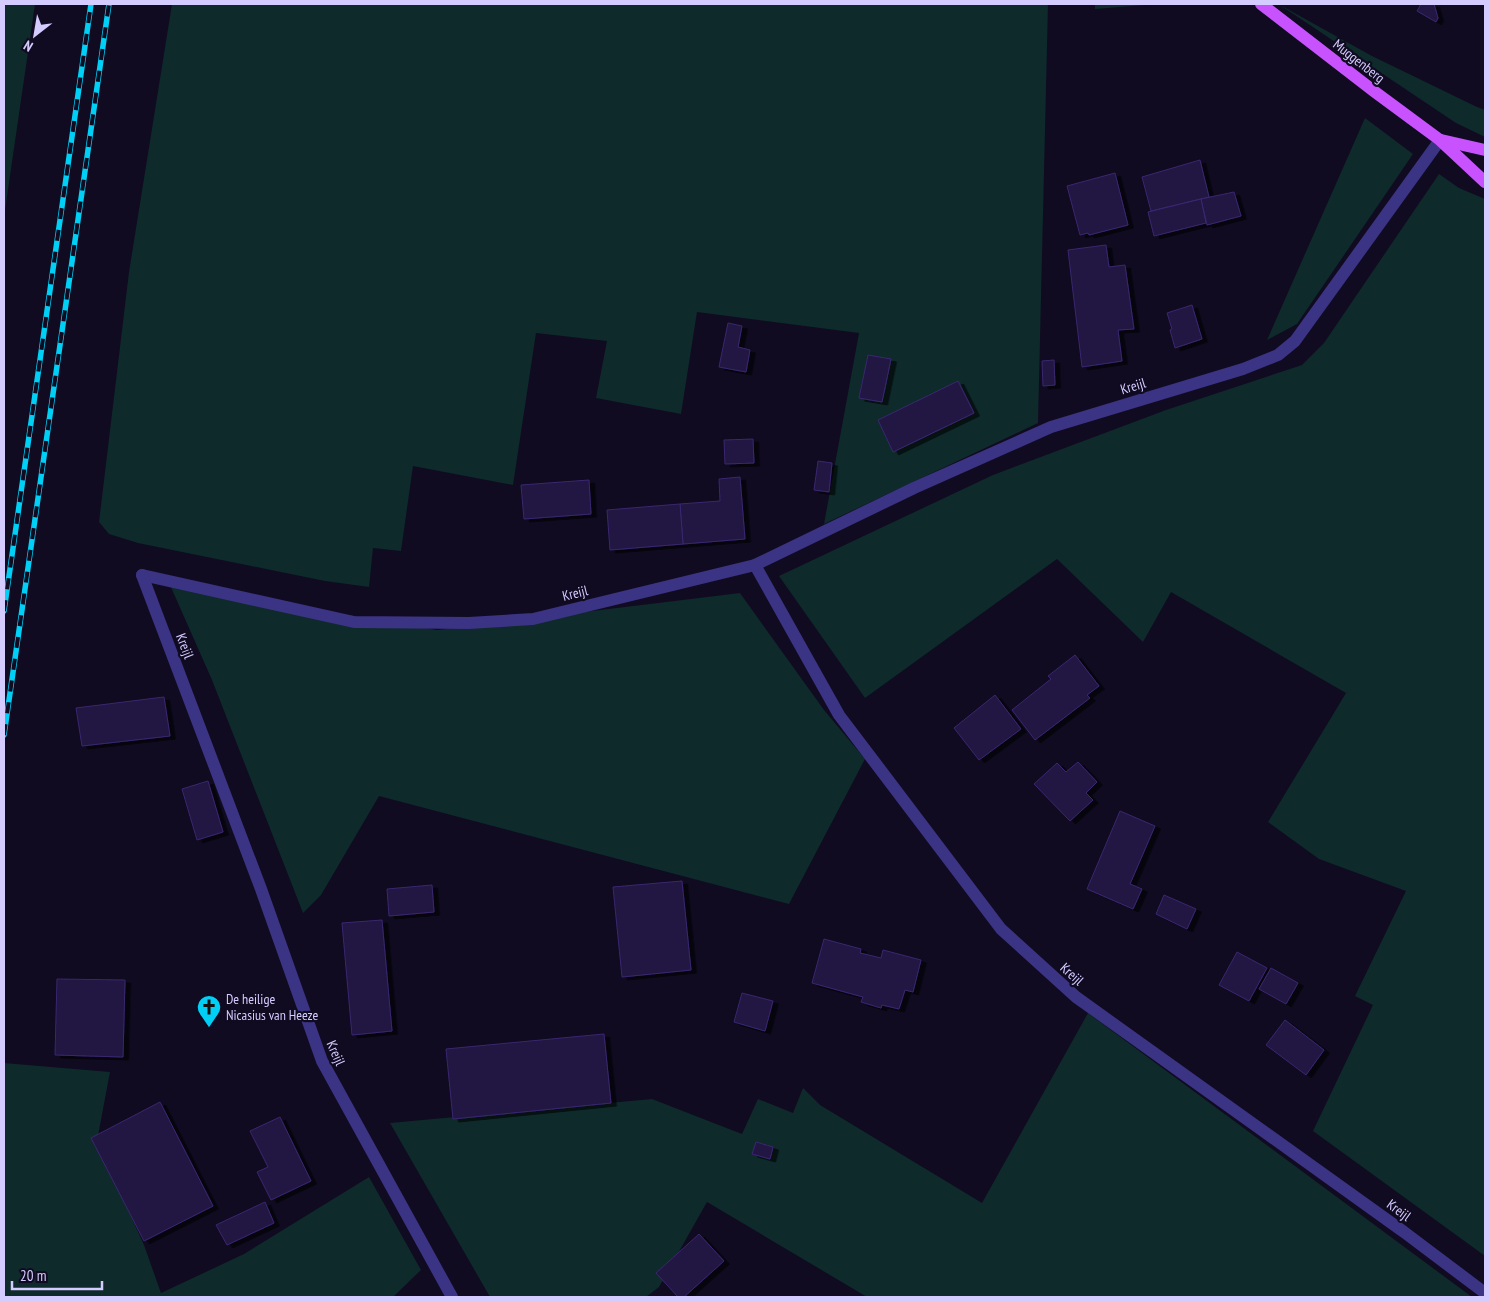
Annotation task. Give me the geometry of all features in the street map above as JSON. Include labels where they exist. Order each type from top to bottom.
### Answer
[{"type":"main road","name":"Muggenberg","points":[[1261,4],[1440,140],[1485,182]]},
{"type":"main road","name":"Muggenberg","points":[[1440,140],[1485,150]]},
{"type":"street","name":"Kreijl","points":[[452,1297],[322,1061],[261,888],[142,575],[354,622],[469,623],[533,619],[755,565],[914,488],[1051,427],[1243,369],[1278,355],[1295,341],[1440,140]]},
{"type":"street","name":"Kreijl","points":[[755,565],[839,715],[1001,929],[1076,997],[1404,1232],[1485,1293]]},
{"type":"green space","points":[[4,4],[35,4],[4,217]]},
{"type":"green space","points":[[172,4],[1048,4],[1038,423],[824,524],[859,333],[697,312],[681,414],[596,398],[607,341],[536,333],[513,485],[413,466],[401,551],[373,548],[369,587],[325,581],[138,543],[109,534],[99,522],[129,272]]},
{"type":"green space","points":[[1095,4],[1157,4],[1095,9]]},
{"type":"green space","points":[[1280,5],[1372,56],[1485,110],[1485,137],[1456,123]]},
{"type":"green space","points":[[1365,118],[1413,154],[1297,324],[1267,340]]},
{"type":"green space","points":[[1439,174],[1459,188],[1485,199],[1485,1256],[1313,1131],[1373,1005],[1355,996],[1406,891],[1319,859],[1268,822],[1346,693],[1171,592],[1143,642],[1057,559],[865,698],[779,576],[993,475],[1166,410],[1302,365],[1324,343]]},
{"type":"green space","points":[[170,585],[437,630],[740,593],[824,710],[865,759],[789,904],[379,796],[321,895],[303,913],[212,680]]},
{"type":"green space","points":[[1088,1013],[1472,1297],[867,1297],[707,1202],[659,1287],[646,1297],[490,1297],[390,1123],[652,1099],[742,1134],[758,1099],[793,1113],[803,1088],[820,1105],[982,1203]]},
{"type":"green space","points":[[4,1063],[110,1072],[97,1141],[144,1245],[161,1293],[244,1254],[369,1177],[421,1270],[393,1297],[4,1297]]},
{"type":"building","points":[[1421,4],[1434,4],[1438,18],[1436,22],[1417,11]]},
{"type":"building","points":[[1200,160],[1209,197],[1151,211],[1142,177]]},
{"type":"building","points":[[1115,173],[1128,225],[1089,235],[1088,233],[1080,235],[1067,186]]},
{"type":"building","points":[[1234,192],[1241,216],[1207,225],[1201,199]]},
{"type":"building","points":[[1201,199],[1206,223],[1154,236],[1148,212]]},
{"type":"building","points":[[1106,245],[1109,267],[1125,265],[1134,329],[1118,330],[1122,361],[1082,367],[1068,250]]},
{"type":"building","points":[[1192,305],[1202,339],[1175,348],[1167,313]]},
{"type":"building","points":[[728,323],[742,326],[738,347],[750,350],[746,372],[719,367]]},
{"type":"building","points":[[868,355],[891,359],[882,402],[859,398]]},
{"type":"building","points":[[1054,360],[1055,385],[1043,386],[1042,361]]},
{"type":"building","points":[[958,381],[974,413],[893,452],[878,420]]},
{"type":"building","points":[[753,439],[754,463],[725,464],[724,440]]},
{"type":"building","points":[[818,461],[832,463],[829,492],[814,490]]},
{"type":"building","points":[[740,477],[745,539],[683,544],[680,504],[720,501],[719,479]]},
{"type":"building","points":[[589,480],[591,514],[524,519],[521,485]]},
{"type":"building","points":[[680,504],[683,544],[610,550],[607,510]]},
{"type":"building","points":[[1075,655],[1099,686],[1087,695],[1090,698],[1035,740],[1012,710],[1051,679],[1048,676]]},
{"type":"building","points":[[995,695],[1021,729],[979,760],[954,728]]},
{"type":"building","points":[[164,697],[170,736],[82,746],[76,708]]},
{"type":"building","points":[[1078,762],[1097,782],[1086,793],[1093,800],[1070,821],[1034,784],[1057,763],[1066,772]]},
{"type":"building","points":[[208,781],[223,832],[197,840],[182,789]]},
{"type":"building","points":[[1120,811],[1155,826],[1130,884],[1142,889],[1133,909],[1087,889]]},
{"type":"building","points":[[682,881],[691,970],[622,977],[613,887]]},
{"type":"building","points":[[432,885],[434,912],[389,916],[387,889]]},
{"type":"building","points":[[1164,895],[1196,909],[1187,929],[1156,914]]},
{"type":"building","points":[[382,920],[392,1031],[352,1035],[342,923]]},
{"type":"building","points":[[824,939],[861,949],[860,953],[881,958],[883,950],[921,960],[913,992],[905,990],[899,1009],[882,1005],[881,1008],[861,1002],[863,997],[812,983]]},
{"type":"building","points":[[1237,952],[1267,968],[1249,1001],[1219,985]]},
{"type":"building","points":[[1271,968],[1298,983],[1286,1004],[1259,989]]},
{"type":"building","points":[[57,979],[125,980],[123,1057],[55,1055]]},
{"type":"building","points":[[742,993],[773,1001],[765,1031],[734,1022]]},
{"type":"building","points":[[1285,1020],[1324,1050],[1306,1075],[1266,1045]]},
{"type":"building","points":[[604,1034],[611,1103],[453,1119],[446,1049]]},
{"type":"building","points":[[160,1102],[213,1206],[144,1241],[91,1138]]},
{"type":"building","points":[[280,1117],[311,1181],[271,1200],[257,1172],[268,1167],[250,1131]]},
{"type":"building","points":[[756,1142],[773,1147],[770,1159],[752,1154]]},
{"type":"building","points":[[265,1202],[274,1223],[227,1245],[216,1225]]},
{"type":"building","points":[[699,1234],[724,1261],[684,1297],[678,1297],[656,1273]]},
{"type":"railway","points":[[4,611],[91,4]]},
{"type":"railway","points":[[4,735],[109,4]]},
{"type":"place","name":"De heilige Nicasius van Heeze","points":[[209,1028]]}]
